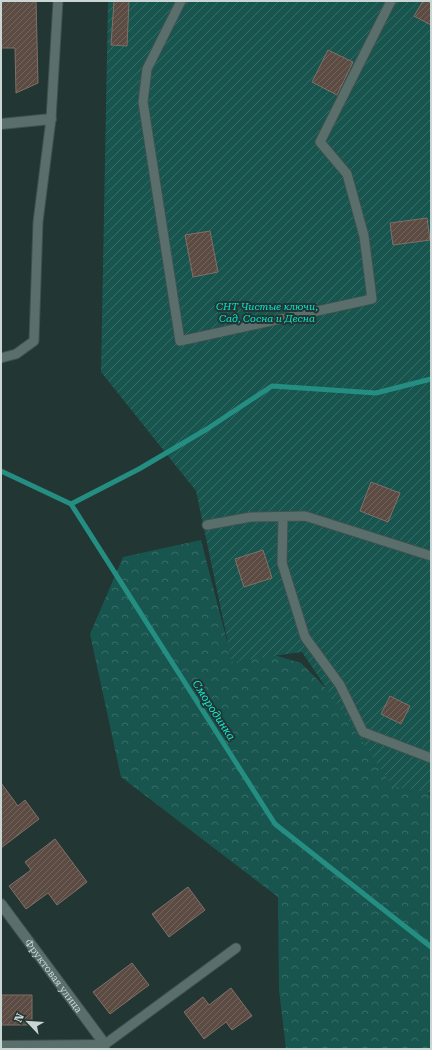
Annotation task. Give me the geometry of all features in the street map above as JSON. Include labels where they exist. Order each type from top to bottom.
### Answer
[{"type":"street","points":[[1,124],[51,119]]},
{"type":"street","name":"Фруктовая улица","points":[[1,904],[97,1033],[104,1047]]},
{"type":"street","points":[[1,1046],[104,1047]]},
{"type":"lane","points":[[1,358],[16,354],[34,341],[38,222],[51,119],[58,1]]},
{"type":"lane","points":[[181,1],[147,69],[143,102],[180,341],[372,300],[364,236],[347,174],[320,142],[391,1]]},
{"type":"lane","points":[[206,526],[251,517],[305,516],[431,556]]},
{"type":"lane","points":[[283,517],[282,563],[305,637],[340,686],[363,732],[431,758]]},
{"type":"lane","points":[[104,1047],[236,948]]},
{"type":"green space","name":"СНТ Чистые ключи, Сад, Сосна и Десна","points":[[108,1],[431,1],[431,793],[392,786],[302,652],[232,662],[196,491],[101,372]]},
{"type":"green space","points":[[201,540],[227,641],[301,663],[431,796],[431,1049],[286,1049],[279,990],[278,897],[121,777],[90,634],[123,557]]},
{"type":"building","points":[[1,1],[36,1],[38,83],[16,93],[15,48],[1,48]]},
{"type":"building","points":[[114,1],[129,1],[127,46],[111,45]]},
{"type":"building","points":[[423,1],[431,1],[431,25],[414,16]]},
{"type":"building","points":[[328,50],[353,62],[337,95],[312,82]]},
{"type":"building","points":[[427,218],[430,240],[393,245],[390,223]]},
{"type":"building","points":[[210,231],[218,272],[193,277],[185,235]]},
{"type":"building","points":[[371,482],[400,493],[388,522],[360,511]]},
{"type":"building","points":[[263,550],[272,578],[244,587],[235,559]]},
{"type":"building","points":[[390,696],[410,706],[401,724],[381,714]]},
{"type":"building","points":[[1,783],[18,806],[25,800],[39,819],[1,848]]},
{"type":"building","points":[[55,839],[87,882],[57,905],[48,893],[26,909],[9,886],[31,870],[25,862]]},
{"type":"building","points":[[188,887],[205,910],[169,937],[152,914]]},
{"type":"building","points":[[132,963],[149,985],[110,1014],[93,992]]},
{"type":"building","points":[[231,988],[252,1016],[232,1030],[226,1022],[204,1039],[184,1012],[203,997],[209,1005]]},
{"type":"building","points":[[2,995],[32,995],[32,1025],[1,1025]]},
{"type":"waterway","points":[[71,504],[139,469],[207,429],[272,386],[376,393],[431,379]]},
{"type":"waterway","name":"Смородинка","points":[[1,471],[71,504],[275,824],[431,947]]}]
